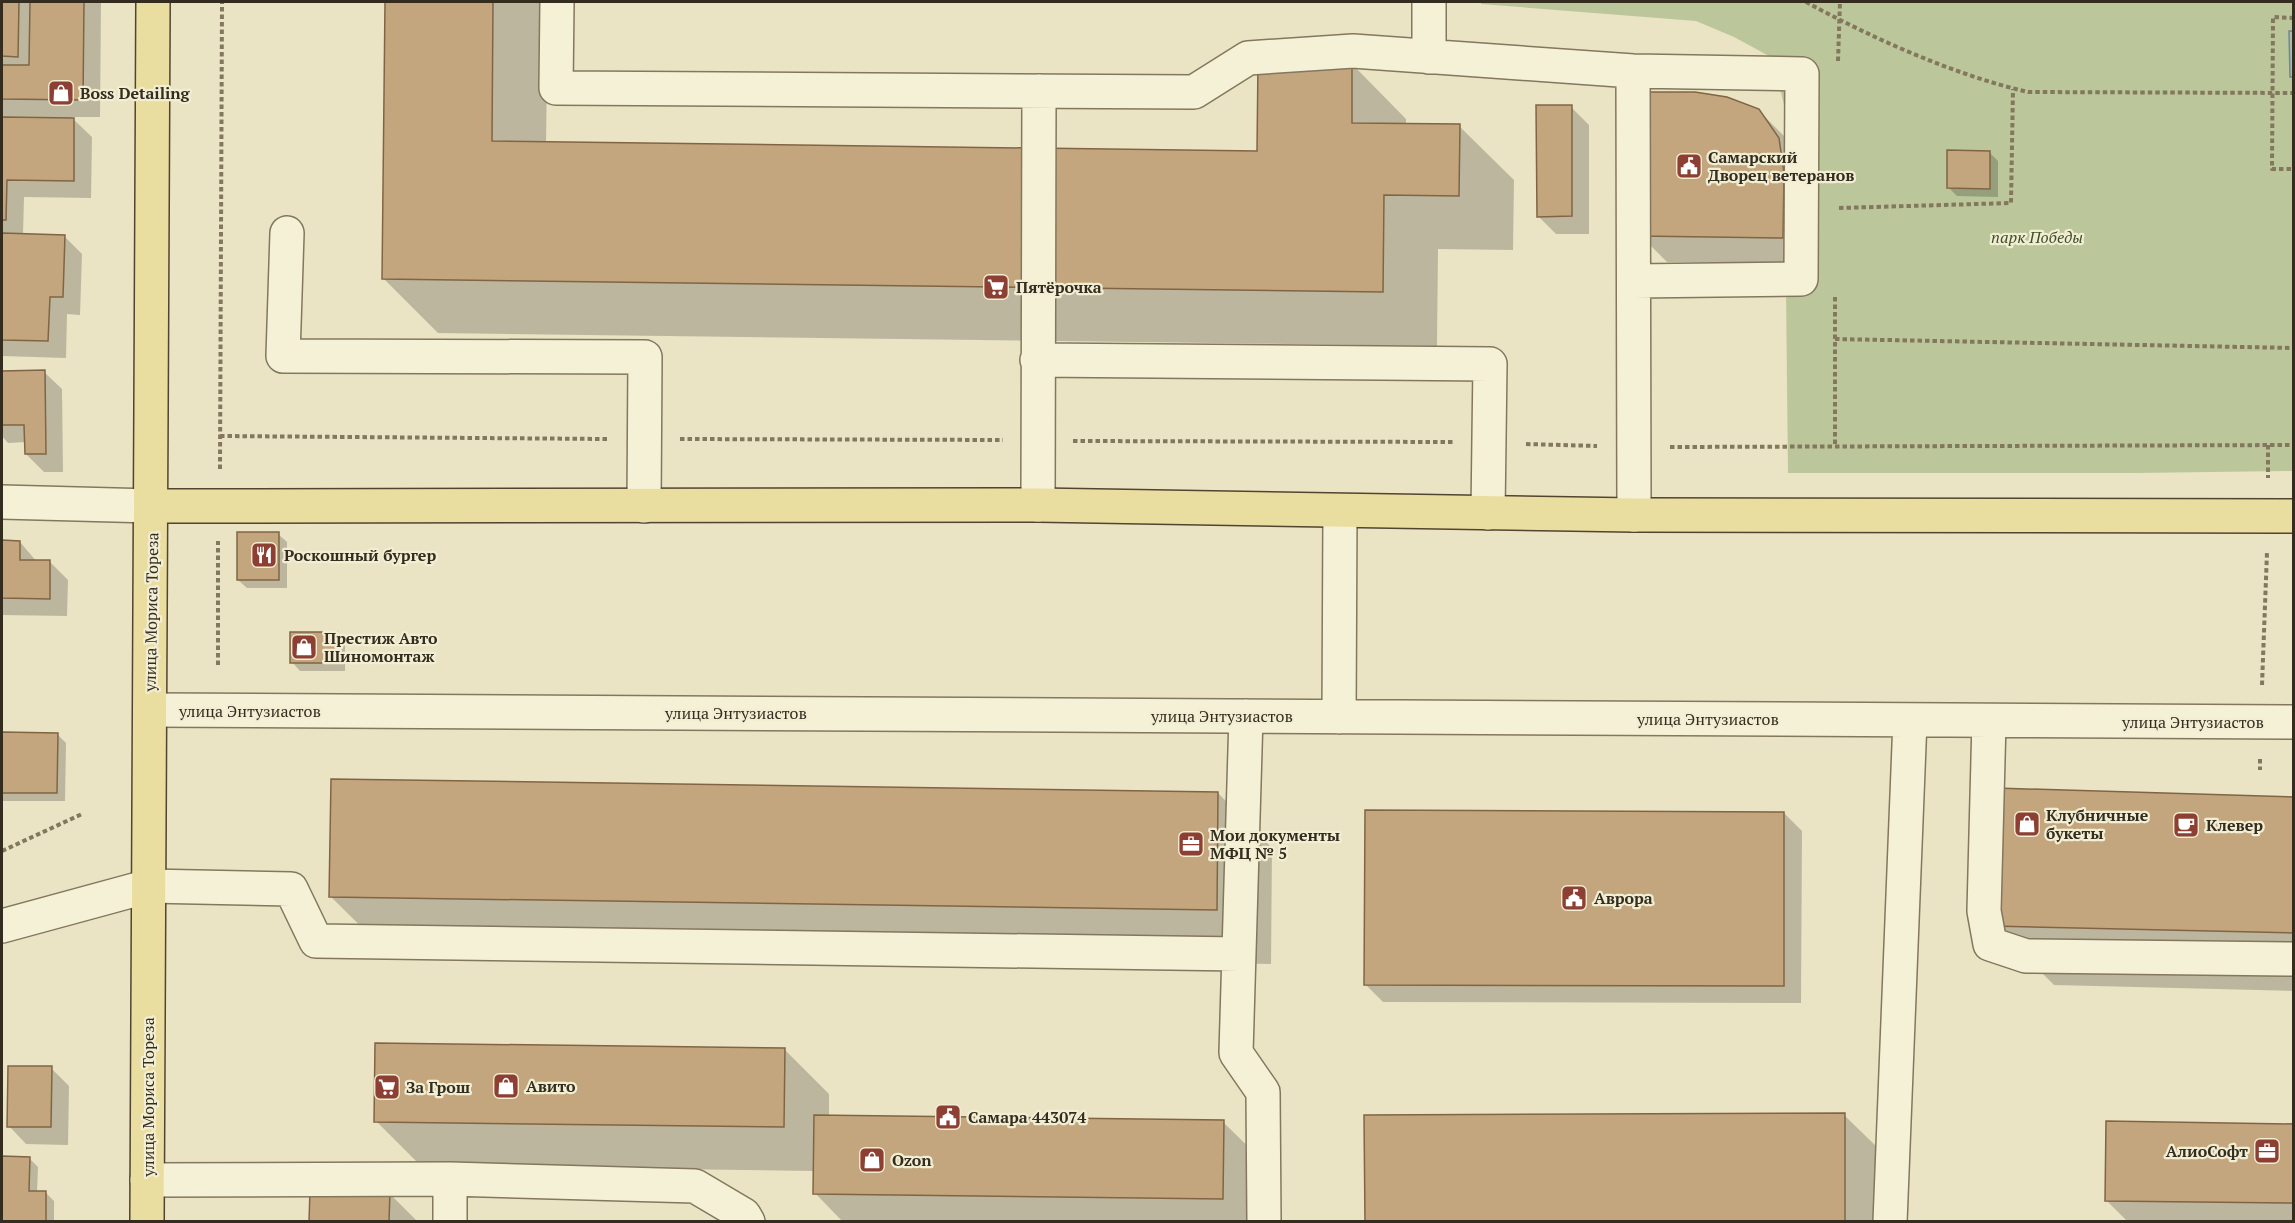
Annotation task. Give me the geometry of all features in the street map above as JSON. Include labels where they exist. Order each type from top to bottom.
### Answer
[{"type":"main road","name":"улица Мориса Тореза","points":[[147,1221],[153,2]]},
{"type":"main road","points":[[152,506],[1038,505],[1634,515],[2281,516]]},
{"type":"street","points":[[557,2],[556,88],[1194,92],[1248,58],[1353,51],[1634,71],[1802,74],[1801,279],[1634,281]]},
{"type":"street","points":[[1429,2],[1429,57]]},
{"type":"street","points":[[1634,71],[1634,515]]},
{"type":"street","points":[[1038,505],[1039,91]]},
{"type":"street","points":[[287,233],[283,356],[645,357],[644,506]]},
{"type":"street","points":[[1038,360],[1490,364],[1488,513]]},
{"type":"street","points":[[2,502],[152,506]]},
{"type":"street","points":[[1339,717],[1340,511]]},
{"type":"street","name":"улица Энтузиастов","points":[[150,710],[2294,722]]},
{"type":"street","points":[[1246,716],[1236,1053],[1263,1092],[1264,1221]]},
{"type":"street","points":[[1890,1221],[1910,720]]},
{"type":"street","points":[[1989,721],[1984,911],[1990,944],[2026,956],[2294,959]]},
{"type":"street","points":[[2,926],[149,886],[291,889],[316,940],[1239,954]]},
{"type":"street","points":[[450,1179],[450,1221]]},
{"type":"street","points":[[147,1180],[450,1179],[695,1186],[744,1215],[748,1221]]},
{"type":"path","points":[[220,469],[222,2]]},
{"type":"path","points":[[1806,2],[1838,19],[1948,67],[1994,84],[2028,92],[2294,93]]},
{"type":"path","points":[[2294,18],[2273,17],[2272,93],[2272,169],[2294,169]]},
{"type":"path","points":[[1835,208],[2011,203],[2013,89]]},
{"type":"path","points":[[1834,339],[2294,348]]},
{"type":"path","points":[[220,436],[1489,443],[1635,447],[2294,444]]},
{"type":"path","points":[[2260,770],[2260,722],[2281,516]]},
{"type":"path","points":[[218,539],[218,665]]},
{"type":"path","points":[[2,851],[82,814]]},
{"type":"green space","name":"парк Победы","points":[[1481,2],[2293,2],[2293,471],[1788,473],[1784,105],[1769,56],[1734,37],[1696,21],[1481,4]]},
{"type":"water","points":[[2289,31],[2293,31],[2293,77],[2290,77]]},
{"type":"building","points":[[2,2],[19,2],[18,57],[2,56]]},
{"type":"building","points":[[30,2],[84,2],[83,100],[2,99],[2,65],[29,65]]},
{"type":"building","points":[[385,2],[493,2],[492,141],[1257,151],[1258,62],[1352,63],[1352,123],[1460,124],[1459,196],[1384,195],[1383,292],[382,279]]},
{"type":"building","points":[[1636,92],[1695,92],[1727,97],[1759,109],[1779,138],[1784,173],[1783,238],[1640,236]]},
{"type":"building","points":[[1536,105],[1572,105],[1572,216],[1537,217]]},
{"type":"building","points":[[2,117],[74,118],[74,181],[7,180],[6,220],[2,220]]},
{"type":"building","points":[[1947,150],[1990,151],[1990,189],[1947,188]]},
{"type":"building","points":[[2,233],[65,235],[63,297],[50,297],[48,341],[2,340]]},
{"type":"building","points":[[45,370],[46,454],[25,454],[24,425],[2,425],[2,371]]},
{"type":"building","points":[[237,532],[279,532],[279,580],[237,580]]},
{"type":"building","points":[[2,540],[20,541],[20,560],[50,560],[50,599],[2,598]]},
{"type":"building","points":[[290,632],[337,632],[336,663],[290,663]]},
{"type":"building","points":[[2,732],[58,733],[57,793],[2,793]]},
{"type":"building","points":[[331,779],[1218,792],[1217,910],[329,897]]},
{"type":"building","points":[[1996,788],[2294,797],[2294,933],[1993,926]]},
{"type":"building","name":"Аврора","points":[[1365,810],[1784,812],[1784,986],[1364,985]]},
{"type":"building","points":[[375,1043],[785,1048],[784,1127],[374,1122]]},
{"type":"building","points":[[8,1066],[52,1066],[51,1127],[7,1127]]},
{"type":"building","points":[[1845,1113],[1845,1222],[1365,1222],[1364,1115]]},
{"type":"building","points":[[814,1115],[1224,1120],[1223,1199],[813,1194]]},
{"type":"building","points":[[2106,1121],[2294,1124],[2294,1203],[2105,1201]]},
{"type":"building","points":[[2,1156],[30,1157],[29,1191],[46,1191],[46,1222],[2,1222]]},
{"type":"building","points":[[310,1190],[390,1191],[389,1222],[309,1222]]},
{"type":"place","name":"Boss Detailing","points":[[61,93]]},
{"type":"place","name":"Самарский Дворец ветеранов","points":[[1689,166]]},
{"type":"place","name":"Пятёрочка","points":[[996,287]]},
{"type":"place","name":"Роскошный бургер","points":[[264,555]]},
{"type":"place","name":"Престиж Авто Шиномонтаж","points":[[304,647]]},
{"type":"place","name":"Клубничные букеты","points":[[2027,824]]},
{"type":"place","name":"Клевер","points":[[2186,825]]},
{"type":"place","name":"Мои документы МФЦ № 5","points":[[1191,844]]},
{"type":"place","name":"Аврора","points":[[1574,898]]},
{"type":"place","name":"Авито","points":[[506,1086]]},
{"type":"place","name":"За Грош","points":[[387,1087]]},
{"type":"place","name":"Самара 443074","points":[[948,1117]]},
{"type":"place","name":"АлиоСофт","points":[[2267,1151]]},
{"type":"place","name":"Ozon","points":[[872,1160]]}]
